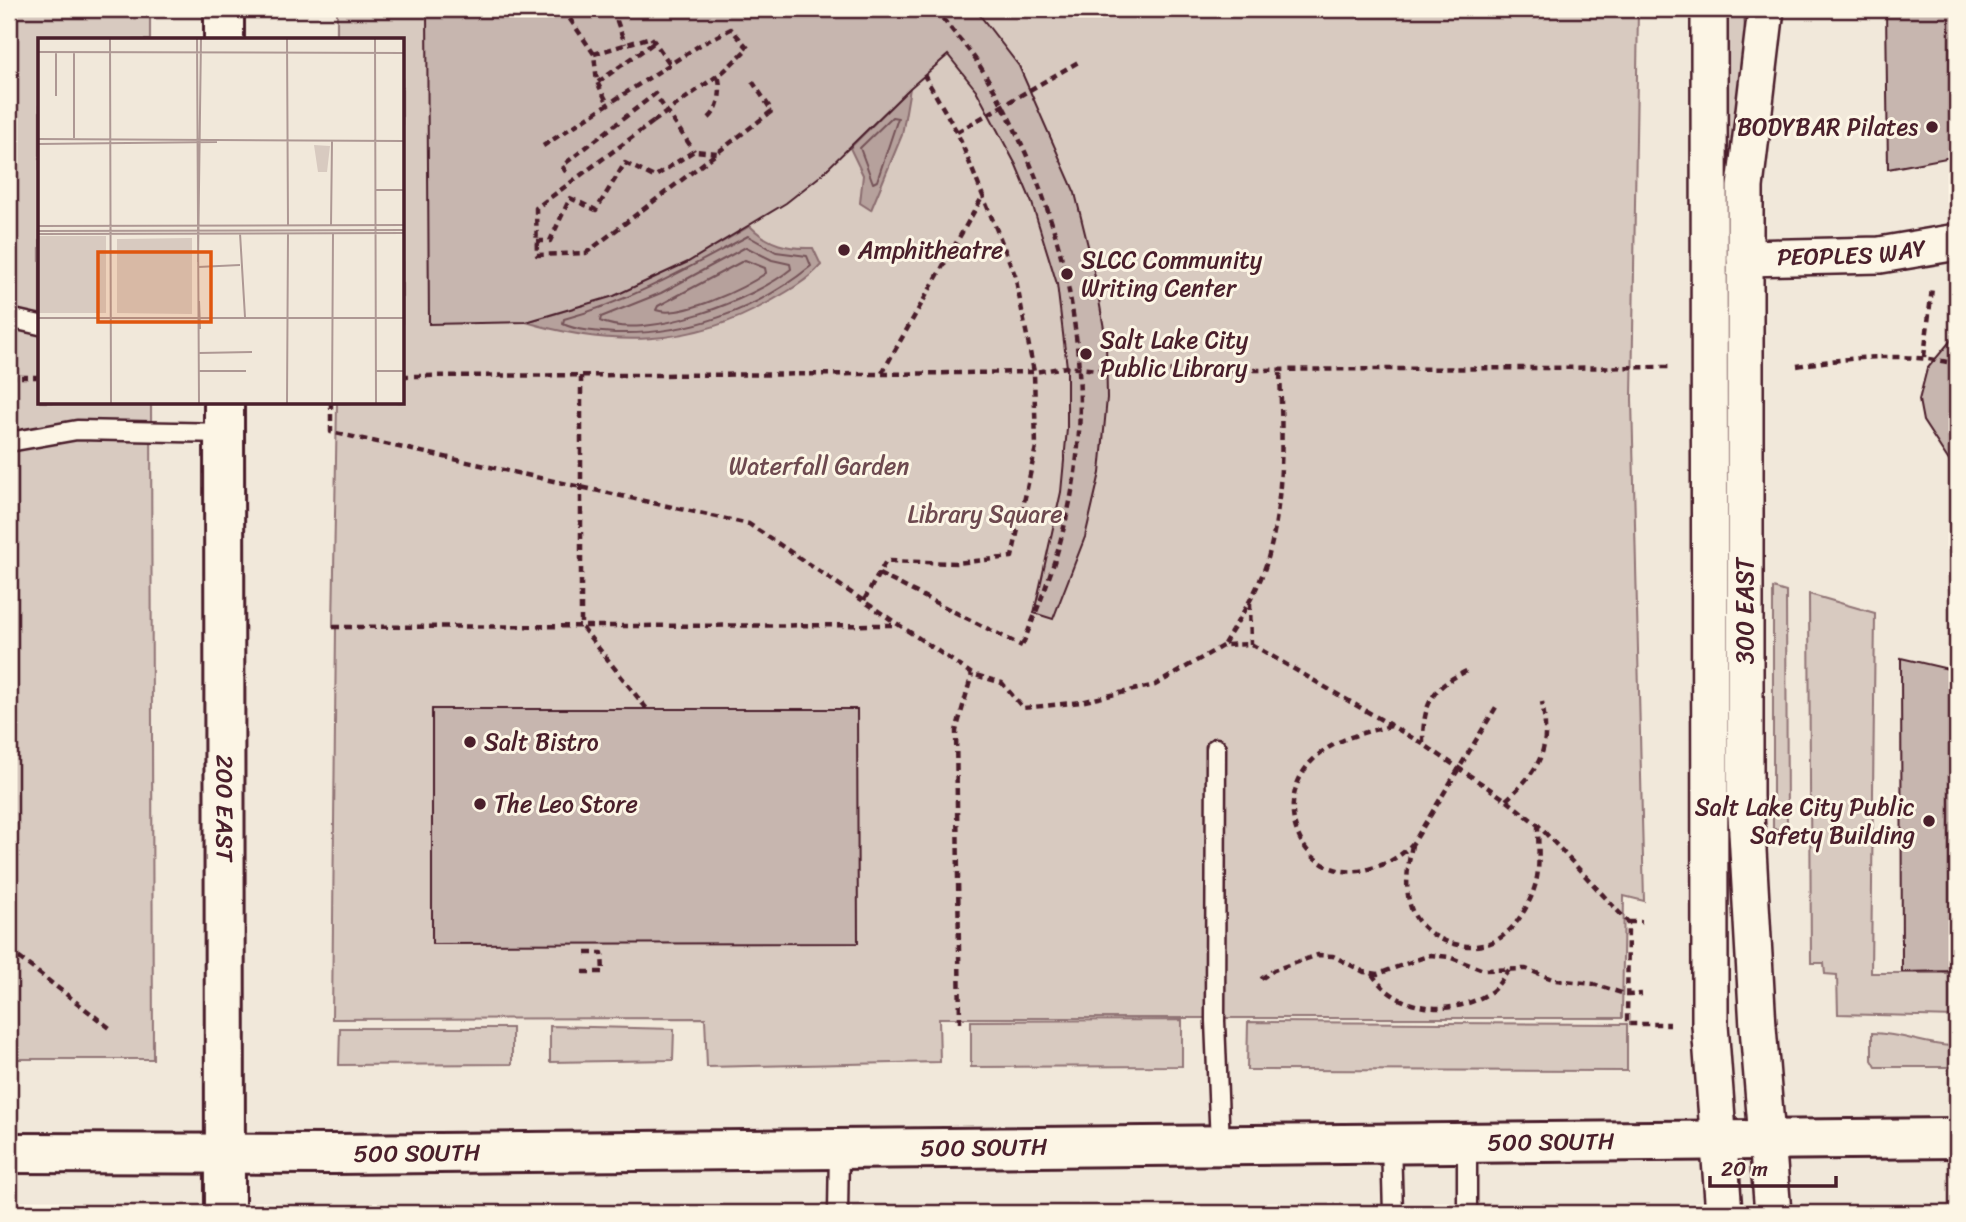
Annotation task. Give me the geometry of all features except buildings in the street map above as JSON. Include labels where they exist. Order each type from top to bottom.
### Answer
[{"type":"main road","points":[[225,9],[225,38]]},
{"type":"main road","name":"200 EAST","points":[[225,418],[225,1213]]},
{"type":"main road","name":"500 SOUTH","points":[[9,1153],[225,1154],[1957,1138]]},
{"type":"street","name":"300 EAST","points":[[1709,9],[1710,1025],[1724,1213]]},
{"type":"street","name":"300 EAST","points":[[1766,9],[1749,143],[1745,258],[1745,797],[1766,1141],[1773,1213]]},
{"type":"street","name":"PEOPLES WAY","points":[[1745,258],[1880,256],[1957,242]]},
{"type":"lane","points":[[9,318],[38,325]]},
{"type":"lane","points":[[9,442],[78,430],[225,418]]},
{"type":"lane","points":[[1216,748],[1215,1021],[1220,1144]]},
{"type":"lane","points":[[1467,1142],[1467,1213]]},
{"type":"lane","points":[[1391,1143],[1393,1213]]},
{"type":"lane","points":[[838,1149],[838,1213]]},
{"type":"path","points":[[563,9],[594,54],[597,82],[608,104]]},
{"type":"path","points":[[621,9],[617,21],[625,45]]},
{"type":"path","points":[[879,574],[1022,646],[1044,593],[1060,542],[1074,475],[1079,368],[1072,304],[1058,245],[1040,189],[1013,127],[977,62],[935,9]]},
{"type":"path","points":[[543,146],[670,64],[731,29],[748,48],[718,75],[536,208],[537,256],[586,253],[772,111],[750,78]]},
{"type":"path","points":[[594,54],[651,37],[670,64]]},
{"type":"path","points":[[597,82],[655,43]]},
{"type":"path","points":[[957,132],[1080,61]]},
{"type":"path","points":[[709,118],[717,104],[721,85],[718,75]]},
{"type":"path","points":[[864,600],[886,561],[956,563],[1012,557],[1036,447],[1034,372],[1015,275],[957,132],[924,75]]},
{"type":"path","points":[[566,173],[562,166],[655,94],[694,151]]},
{"type":"path","points":[[537,241],[550,241],[570,198],[596,210],[625,163],[654,177],[694,151],[719,153]]},
{"type":"path","points":[[882,374],[984,194]]},
{"type":"path","points":[[1924,357],[1932,288]]},
{"type":"path","points":[[1797,366],[1844,358],[1924,357],[1957,364]]},
{"type":"path","points":[[404,376],[1034,372],[1067,367],[1107,371],[1677,367]]},
{"type":"path","points":[[1224,645],[1250,600],[1268,558],[1283,460],[1280,370]]},
{"type":"path","points":[[581,376],[581,626],[647,709]]},
{"type":"path","points":[[9,377],[38,377]]},
{"type":"path","points":[[331,404],[331,432],[749,524],[972,674],[1002,683],[1023,708],[1081,702],[1155,685],[1224,645],[1251,644],[1423,744],[1538,825],[1628,922],[1627,1024],[1661,1024]]},
{"type":"path","points":[[1250,600],[1251,644]]},
{"type":"path","points":[[333,626],[902,625]]},
{"type":"path","points":[[1423,744],[1424,715],[1436,692],[1446,681],[1471,669]]},
{"type":"path","points":[[960,1023],[956,730],[972,674]]},
{"type":"path","points":[[1506,800],[1533,776],[1541,758],[1547,731],[1542,702]]},
{"type":"path","points":[[1392,726],[1356,733],[1317,756],[1303,772],[1295,790],[1293,821],[1307,851],[1319,862],[1335,870],[1360,873],[1388,863],[1412,844],[1498,704]]},
{"type":"path","points":[[1412,844],[1407,894],[1419,924],[1444,941],[1477,944],[1495,941],[1514,926],[1524,911],[1539,872],[1538,825]]},
{"type":"path","points":[[1628,922],[1642,922]]},
{"type":"path","points":[[9,950],[111,1029]]},
{"type":"path","points":[[583,972],[603,972],[602,953],[584,953]]},
{"type":"path","points":[[1261,979],[1274,970],[1318,955],[1333,956],[1378,974],[1430,956],[1449,957],[1483,970],[1542,973],[1555,980],[1593,984],[1628,995],[1642,994]]},
{"type":"path","points":[[1372,973],[1382,990],[1408,1005],[1448,1007],[1493,990],[1509,970]]},
{"type":"green space","points":[[9,9],[150,9],[150,38],[38,38],[38,404],[151,404],[153,1059],[9,1059]]},
{"type":"green space","name":"Library Square","points":[[337,9],[1638,9],[1632,399],[1644,901],[1624,896],[1622,1018],[939,1018],[940,1062],[707,1067],[705,1018],[332,1019],[336,627],[333,627],[337,404],[404,404],[404,38],[337,38]]},
{"type":"green space","points":[[1721,9],[1744,9],[1745,35],[1729,305],[1721,305]]},
{"type":"green space","points":[[1773,588],[1786,592],[1787,829],[1773,829]]},
{"type":"green space","points":[[1809,594],[1875,613],[1871,973],[1957,973],[1957,1017],[1838,1014],[1837,975],[1825,974],[1824,963],[1811,963]]},
{"type":"green space","points":[[1182,1020],[1182,1066],[971,1067],[971,1021]]},
{"type":"green space","points":[[1248,1022],[1627,1024],[1627,1071],[1247,1070]]},
{"type":"green space","points":[[550,1026],[674,1029],[673,1060],[550,1062]]},
{"type":"green space","points":[[340,1028],[512,1028],[512,1064],[339,1065]]},
{"type":"green space","points":[[1872,1033],[1952,1046],[1953,1041],[1957,1041],[1957,1067],[1876,1067],[1872,1060]]},
{"type":"water","points":[[910,88],[902,135],[871,210],[860,203],[863,175],[850,148]]},
{"type":"water","points":[[750,226],[764,238],[779,244],[795,248],[813,248],[821,265],[790,290],[740,317],[680,335],[619,339],[588,336],[526,322],[586,304],[642,282]]},
{"type":"place","name":"BODYBAR Pilates","points":[[1932,127]]},
{"type":"place","name":"Amphitheatre","points":[[844,250]]},
{"type":"place","name":"SLCC Community Writing Center","points":[[1067,274]]},
{"type":"place","name":"Salt Lake City Public Library","points":[[1086,354]]},
{"type":"place","name":"Salt Bistro","points":[[470,742]]},
{"type":"place","name":"The Leo Store","points":[[480,804]]},
{"type":"place","name":"Salt Lake City Public Safety Building","points":[[1929,821]]},
{"type":"park label","name":"Waterfall Garden","points":[[819,466]]}]
